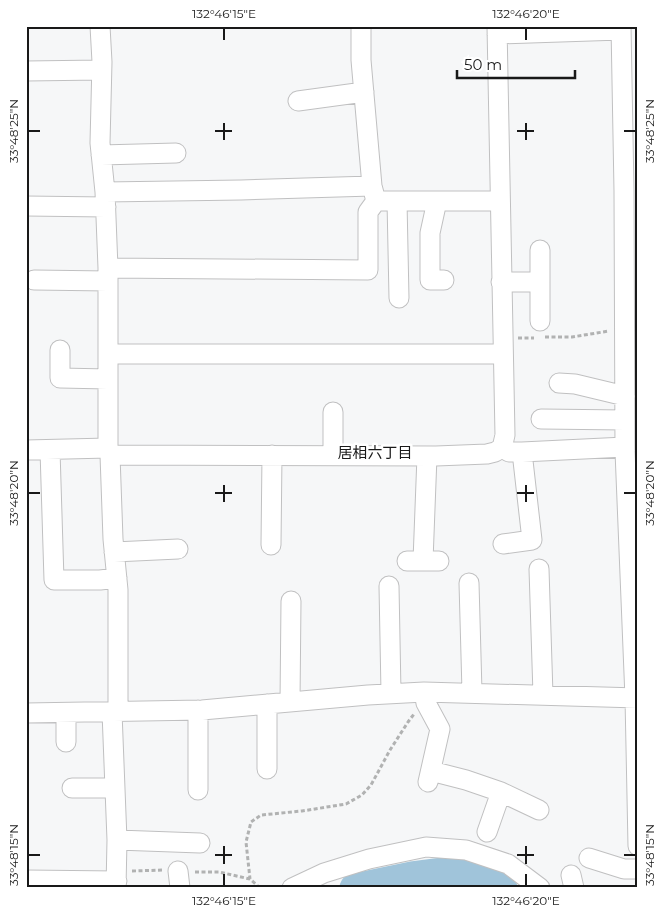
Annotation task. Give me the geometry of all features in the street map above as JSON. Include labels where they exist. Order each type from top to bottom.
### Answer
[{"type":"street","points":[[26,880],[117,884],[118,840],[115,788],[115,712],[119,626],[109,452],[108,275],[105,199],[100,143],[100,26]]},
{"type":"street","points":[[34,280],[108,275],[368,270],[368,212],[374,193],[361,60],[361,26]]},
{"type":"street","points":[[26,450],[427,456],[487,454],[502,448],[505,435],[497,30],[621,28],[630,72],[631,240],[624,331],[629,387],[625,420],[629,450],[638,846]]},
{"type":"street","points":[[26,71],[101,70]]},
{"type":"street","points":[[298,101],[364,92]]},
{"type":"street","points":[[101,155],[176,153]]},
{"type":"street","points":[[26,206],[241,190],[374,193],[397,201],[500,201]]},
{"type":"street","points":[[397,201],[399,298]]},
{"type":"street","points":[[437,201],[430,233],[430,280],[444,280]]},
{"type":"street","points":[[540,250],[540,321]]},
{"type":"street","points":[[501,282],[540,282]]},
{"type":"street","points":[[108,354],[503,346]]},
{"type":"street","points":[[60,350],[60,378],[108,379]]},
{"type":"street","points":[[559,383],[629,387]]},
{"type":"street","points":[[333,412],[333,455]]},
{"type":"street","points":[[541,419],[625,420]]},
{"type":"street","points":[[502,448],[508,452],[629,450]]},
{"type":"street","points":[[50,450],[54,580],[117,578]]},
{"type":"street","points":[[503,544],[532,540],[522,452]]},
{"type":"street","points":[[271,545],[272,455]]},
{"type":"street","points":[[423,561],[427,456]]},
{"type":"street","points":[[114,552],[178,549]]},
{"type":"street","points":[[538,570],[543,694]]},
{"type":"street","points":[[469,583],[472,692]]},
{"type":"street","points":[[389,586],[396,611],[391,693]]},
{"type":"street","points":[[290,702],[291,601]]},
{"type":"street","points":[[26,713],[198,710],[391,693],[426,699],[472,692],[636,698]]},
{"type":"street","points":[[426,699],[440,729],[429,777],[466,780],[501,792],[539,810]]},
{"type":"street","points":[[267,704],[267,769]]},
{"type":"street","points":[[198,710],[198,790]]},
{"type":"street","points":[[66,712],[66,742]]},
{"type":"street","points":[[72,788],[115,788]]},
{"type":"street","points":[[487,832],[501,792]]},
{"type":"street","points":[[118,840],[200,842]]},
{"type":"street","points":[[292,888],[324,873],[369,859],[426,848],[466,850],[508,864],[540,888]]},
{"type":"street","points":[[588,858],[624,869],[638,869]]},
{"type":"path","points":[[503,346],[606,331],[624,331]]},
{"type":"path","points":[[260,888],[250,879],[246,842],[251,822],[261,815],[346,804],[362,795],[371,785],[408,722],[426,699]]},
{"type":"waterway","points":[[354,888],[412,876],[451,871],[476,877],[503,888]]},
{"type":"district","name":"居相六丁目","points":[[375,453]]}]
